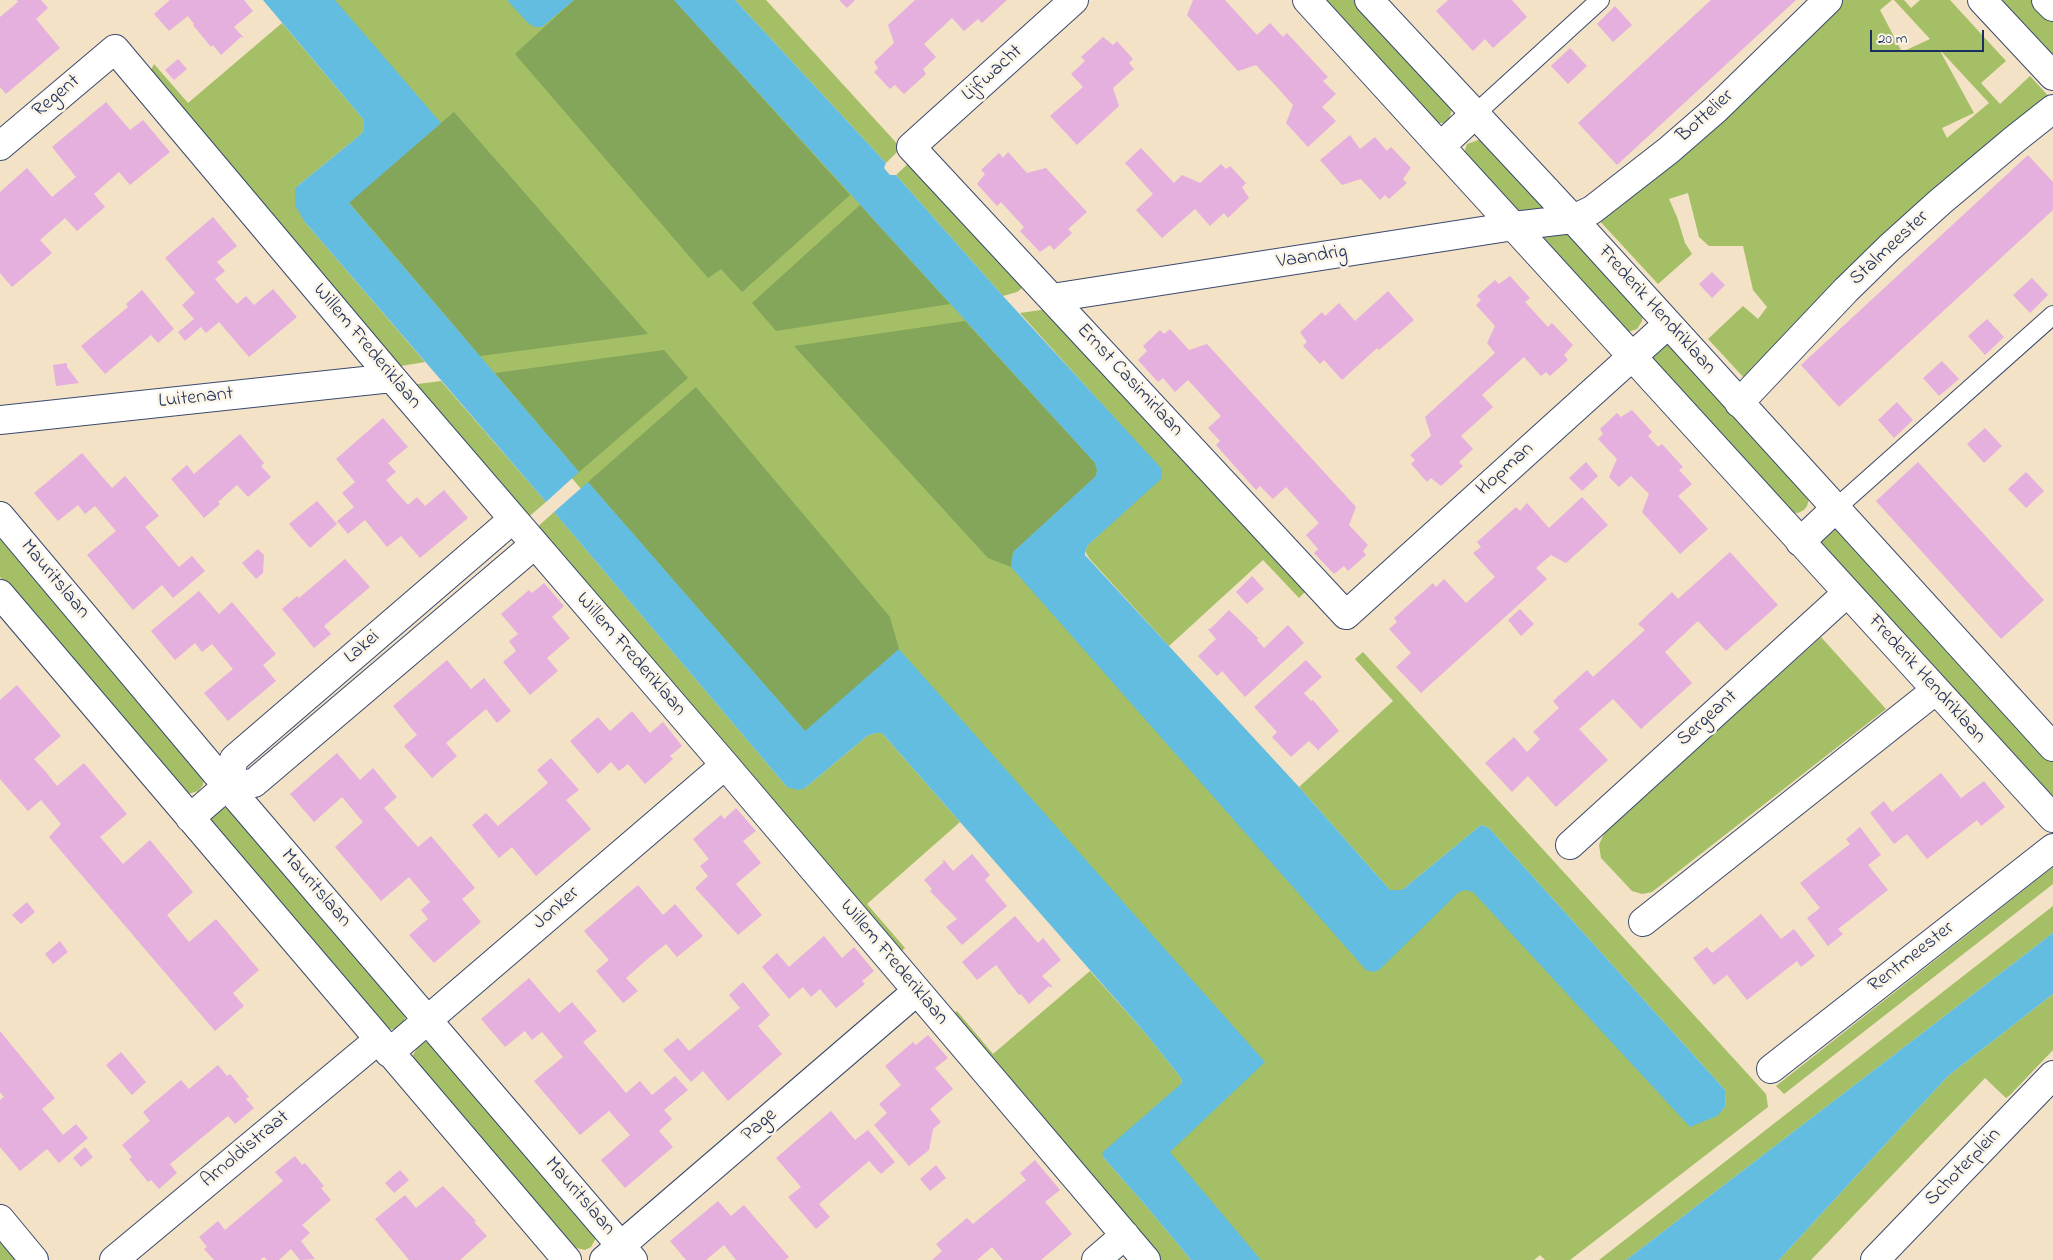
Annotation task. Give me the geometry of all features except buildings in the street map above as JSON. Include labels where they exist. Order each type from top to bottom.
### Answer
[{"type":"street","name":"Lijfwacht","points":[[911,147],[1074,0]]},
{"type":"street","name":"Frederik Hendriklaan","points":[[1307,0],[2053,818]]},
{"type":"street","name":"Frederik Hendriklaan","points":[[1369,0],[1474,115],[1573,219],[1667,325],[2053,747]]},
{"type":"street","name":"Bottelier","points":[[1573,219],[1592,210],[1669,150],[1715,110],[1828,0]]},
{"type":"street","points":[[1982,0],[2053,76]]},
{"type":"street","points":[[2046,0],[2053,7]]},
{"type":"street","name":"Regent","points":[[0,146],[115,49]]},
{"type":"street","name":"Willem Frederiklaan","points":[[115,49],[534,545],[725,765],[1146,1260]]},
{"type":"street","name":"Stalmeester","points":[[1740,403],[1846,290],[1889,248],[2007,145],[2053,109]]},
{"type":"street","points":[[1441,146],[1474,115]]},
{"type":"street","name":"Ernst Casimirlaan","points":[[911,147],[1346,615]]},
{"type":"street","name":"Vaandrig","points":[[1052,298],[1514,226],[1573,219]]},
{"type":"street","name":"Hopman","points":[[1346,615],[1667,325]]},
{"type":"street","name":"Luitenant","points":[[0,420],[392,378]]},
{"type":"street","points":[[1800,542],[1836,509]]},
{"type":"street","name":"Mauritslaan","points":[[0,516],[428,1021],[619,1255]]},
{"type":"street","name":"Lakei","points":[[513,519],[234,758],[227,786],[254,783],[534,545]]},
{"type":"street","name":"Sergeant","points":[[1570,845],[1847,593]]},
{"type":"street","points":[[0,594],[567,1260]]},
{"type":"street","points":[[1643,922],[1936,690]]},
{"type":"street","name":"Jonker","points":[[383,1046],[428,1021],[725,765]]},
{"type":"street","points":[[190,818],[227,786]]},
{"type":"street","name":"Rentmeester","points":[[1772,1069],[2053,848]]},
{"type":"street","name":"Page","points":[[619,1255],[917,991]]},
{"type":"street","name":"Arnoldistraat","points":[[114,1260],[383,1046]]},
{"type":"street","name":"Schoterplein","points":[[1875,1260],[2053,1076]]},
{"type":"street","points":[[0,1219],[34,1260]]},
{"type":"street","points":[[1096,1260],[1125,1236]]},
{"type":"lane","points":[[1474,115],[1600,0]]},
{"type":"lane","points":[[1836,509],[2053,315]]},
{"type":"green space","points":[[305,0],[539,0],[547,9],[557,0],[702,0],[1127,457],[1032,541],[1379,929],[1472,846],[1716,1116],[1725,1107],[1726,1091],[1489,828],[1481,825],[1402,890],[1393,891],[1390,890],[1299,787],[1393,701],[1355,659],[1363,652],[1766,1094],[1768,1107],[1570,1260],[1545,1260],[1540,1255],[1534,1260],[1248,1260],[1149,1139],[1237,1057],[900,665],[801,745],[327,193],[406,115]]},
{"type":"green space","points":[[574,0],[674,0],[850,195],[742,292],[721,269],[708,278],[515,54]]},
{"type":"green space","points":[[735,0],[766,0],[901,148],[886,163]]},
{"type":"green space","points":[[1319,0],[1358,0],[1452,108],[1449,120],[1444,123],[1432,123]]},
{"type":"green space","points":[[1840,0],[1892,0],[1880,10],[1902,52],[1930,39],[1894,0],[1904,0],[1911,8],[1920,0],[1950,0],[2006,61],[1981,83],[2000,104],[2030,76],[2052,100],[1747,381],[1708,339],[1743,306],[1758,319],[1767,307],[1753,290],[1743,246],[1709,246],[1699,237],[1688,193],[1669,199],[1685,243],[1692,254],[1658,284],[1597,218]],"holes":[[[1939,49],[1989,103],[1947,138],[1942,128],[1974,113]]]},
{"type":"green space","points":[[1994,0],[2036,0],[2053,18],[2053,64]]},
{"type":"green space","points":[[282,23],[363,119],[364,125],[364,130],[360,135],[295,188],[304,221],[425,362],[395,367],[148,76],[154,64],[188,103]]},
{"type":"green space","points":[[454,112],[648,334],[480,356],[349,202]]},
{"type":"green space","points":[[1481,139],[1551,212],[1516,216],[1465,156],[1467,144]]},
{"type":"green space","points":[[913,159],[1027,284],[1017,292],[1003,296],[896,175]]},
{"type":"green space","points":[[860,205],[950,304],[776,331],[752,303]]},
{"type":"green space","points":[[1565,227],[1643,315],[1637,329],[1628,332],[1530,232]]},
{"type":"green space","points":[[1048,309],[1306,591],[1299,598],[1263,560],[1169,646],[1089,558],[1085,551],[1088,545],[1162,471],[1020,313]]},
{"type":"green space","points":[[965,321],[1095,463],[1097,470],[1096,476],[1013,552],[1011,567],[988,558],[794,346]]},
{"type":"green space","points":[[1664,344],[1670,344],[1808,491],[1809,499],[1804,510],[1798,513],[1790,512],[1652,360],[1652,353]]},
{"type":"green space","points":[[664,350],[688,378],[579,472],[495,373]]},
{"type":"green space","points":[[441,381],[546,502],[525,520],[410,385]]},
{"type":"green space","points":[[696,387],[890,617],[899,649],[806,732],[588,482]]},
{"type":"green space","points":[[554,512],[787,787],[805,788],[867,736],[882,733],[960,822],[867,904],[905,948],[896,956],[534,530]]},
{"type":"green space","points":[[1835,524],[2053,760],[2053,795],[2050,796],[1821,551],[1816,536]]},
{"type":"green space","points":[[0,531],[204,778],[203,785],[198,791],[188,794],[179,790],[0,577]]},
{"type":"green space","points":[[1821,637],[1886,709],[1652,892],[1642,894],[1632,891],[1601,858],[1599,845],[1605,831]]},
{"type":"green space","points":[[222,808],[230,808],[406,1016],[402,1026],[388,1029],[214,830],[211,820],[216,811]]},
{"type":"green space","points":[[2053,867],[2053,884],[1784,1094],[1776,1086]]},
{"type":"green space","points":[[2053,906],[2053,933],[1626,1260],[1599,1260]]},
{"type":"green space","points":[[1090,971],[1147,1035],[1181,1078],[1182,1083],[1180,1086],[1103,1154],[1104,1158],[1191,1260],[1154,1260],[948,1018],[957,1011],[993,1054]]},
{"type":"green space","points":[[2053,994],[2053,1050],[2010,1095],[2006,1098],[1985,1078],[1811,1260],[1779,1260],[1948,1076]]},
{"type":"green space","points":[[425,1042],[432,1043],[596,1238],[591,1247],[585,1250],[572,1247],[415,1065],[413,1055],[418,1046]]},
{"type":"green space","points":[[0,1233],[22,1260],[0,1260]]},
{"type":"water","points":[[263,0],[335,0],[441,123],[349,203],[579,472],[546,502],[304,221],[295,205],[295,188],[360,135],[364,130],[363,119]]},
{"type":"water","points":[[507,0],[574,0],[542,27],[535,27],[528,23]]},
{"type":"water","points":[[674,0],[735,0],[886,163],[884,168],[890,175],[896,175],[1003,296],[1161,468],[1161,479],[1088,545],[1085,555],[1299,787],[1390,890],[1402,890],[1481,825],[1489,828],[1726,1091],[1725,1107],[1717,1116],[1690,1127],[1473,892],[1465,890],[1459,892],[1379,970],[1373,972],[1366,970],[1011,567],[1013,552],[1096,476],[1095,463]]},
{"type":"water","points":[[588,482],[805,731],[899,649],[1265,1062],[1170,1152],[1261,1260],[1191,1260],[1104,1158],[1102,1154],[1104,1151],[1182,1083],[1181,1078],[1147,1035],[882,733],[867,736],[805,788],[798,790],[787,787],[554,512]]},
{"type":"water","points":[[2053,933],[2053,994],[1948,1076],[1779,1260],[1626,1260]]}]
